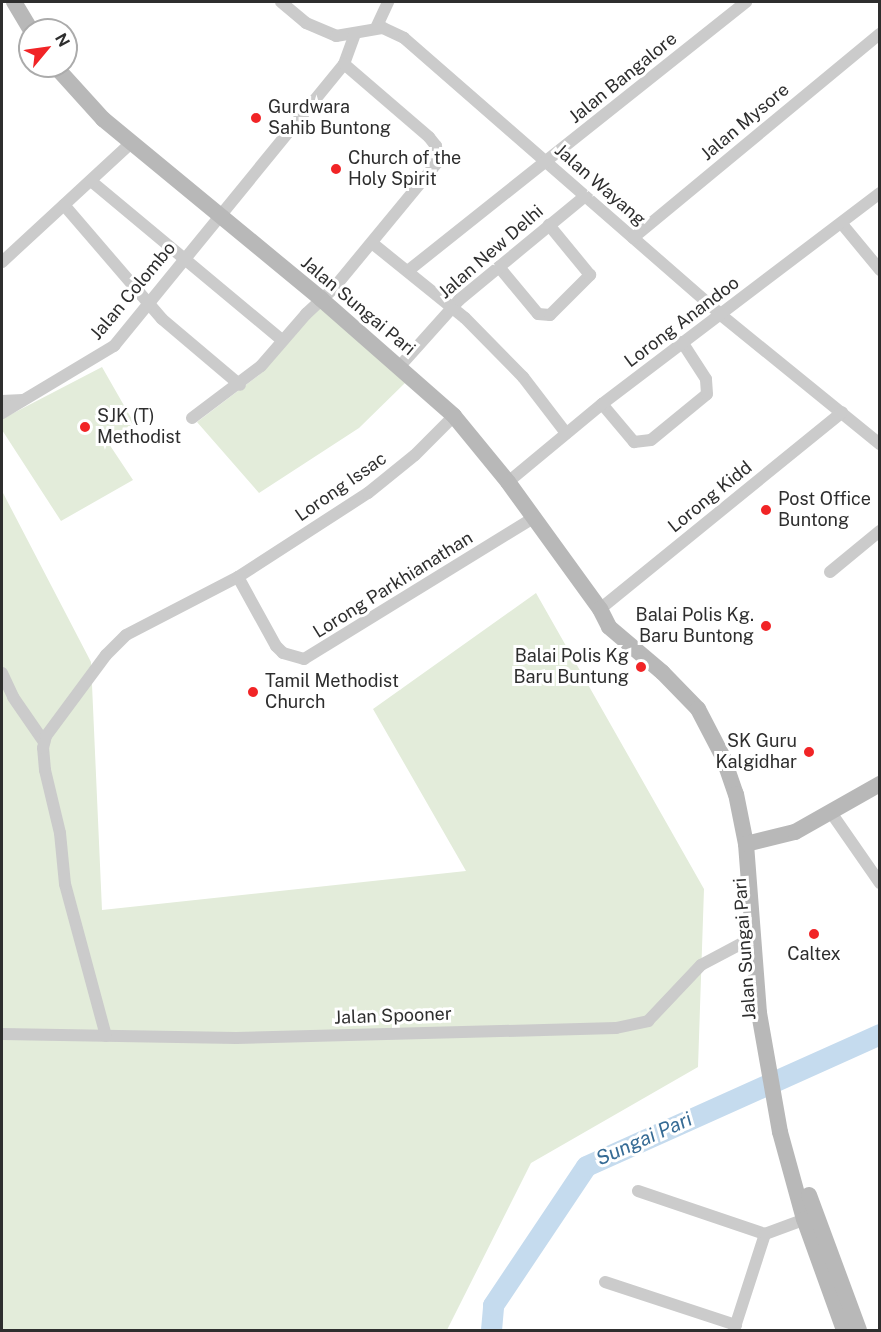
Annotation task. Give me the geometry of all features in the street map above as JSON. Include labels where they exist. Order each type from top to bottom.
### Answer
[{"type":"main road","points":[[14,2],[24,18]]},
{"type":"main road","name":"Jalan Sungai Pari","points":[[66,78],[103,119],[400,366],[454,416],[508,482],[532,519],[600,609],[609,627],[662,672],[698,710],[719,749],[751,844],[763,1013]]},
{"type":"main road","points":[[751,844],[795,832],[832,814],[879,784]]},
{"type":"main road","name":"Jalan Sungai Pari","points":[[751,844],[752,938],[785,1131],[844,1330]]},
{"type":"main road","name":"Jalan Sungai Pari","points":[[810,1218],[858,1330]]},
{"type":"street","points":[[281,2],[306,23],[336,36],[376,28],[388,2]]},
{"type":"street","name":"Jalan Bangalore","points":[[409,270],[545,161],[577,140],[746,2]]},
{"type":"street","name":"Jalan Wayang","points":[[376,28],[393,30],[404,38],[721,315],[879,444]]},
{"type":"street","name":"Jalan Colombo","points":[[2,413],[100,357],[147,304],[344,64],[355,34]]},
{"type":"street","name":"Jalan Mysore","points":[[633,238],[879,34]]},
{"type":"street","points":[[192,418],[240,385],[321,300],[432,171],[438,154],[429,137],[344,64]]},
{"type":"street","points":[[2,262],[132,142]]},
{"type":"street","points":[[91,181],[282,340]]},
{"type":"street","name":"Lorong Anandoo","points":[[508,482],[602,404],[842,224],[879,193]]},
{"type":"street","name":"Jalan New Delhi","points":[[400,366],[453,307],[585,196]]},
{"type":"street","points":[[64,205],[147,304],[240,385]]},
{"type":"street","points":[[842,224],[879,270]]},
{"type":"street","points":[[498,267],[538,314],[550,315],[590,275],[549,225]]},
{"type":"street","points":[[372,243],[453,307],[523,377],[566,433]]},
{"type":"street","points":[[602,404],[634,442],[651,440],[707,394],[706,379],[682,342]]},
{"type":"street","points":[[2,401],[25,400]]},
{"type":"street","name":"Lorong Kidd","points":[[600,609],[842,412]]},
{"type":"street","name":"Lorong Issac","points":[[44,742],[72,699],[126,635],[238,577],[391,477],[454,416]]},
{"type":"street","name":"Lorong Parkhianathan","points":[[238,577],[276,646],[283,653],[304,659],[532,519]]},
{"type":"street","points":[[830,572],[879,531]]},
{"type":"street","points":[[2,673],[28,721],[44,742],[49,794],[60,833],[65,884],[106,1036]]},
{"type":"street","points":[[832,814],[879,883]]},
{"type":"street","name":"Jalan Spooner","points":[[2,1034],[236,1038],[634,1026],[660,1012],[684,981],[701,965],[752,938]]},
{"type":"street","points":[[638,1191],[765,1234],[810,1218]]},
{"type":"street","points":[[605,1282],[735,1328],[765,1234]]},
{"type":"green space","points":[[320,308],[406,382],[359,428],[259,493],[197,422],[259,375],[283,343]]},
{"type":"green space","points":[[102,367],[134,423],[107,441],[133,480],[61,521],[2,430],[2,419]]},
{"type":"green space","points":[[2,491],[91,662],[102,910],[466,871],[373,709],[536,593],[704,889],[698,1067],[531,1163],[447,1330],[2,1330]]},
{"type":"waterway","name":"Sungai Pari","points":[[491,1330],[493,1305],[586,1166],[880,1034]]},
{"type":"place","name":"Gurdwara Sahib Buntong","points":[[256,118]]},
{"type":"place","name":"Church of the Holy Spirit","points":[[336,169]]},
{"type":"place","name":"SJK (T) Methodist","points":[[85,427]]},
{"type":"place","name":"Post Office Buntong","points":[[766,510]]},
{"type":"place","name":"Balai Polis Kg. Baru Buntong","points":[[766,626]]},
{"type":"place","name":"Balai Polis Kg Baru Buntung","points":[[641,667]]},
{"type":"place","name":"Tamil Methodist Church","points":[[253,692]]},
{"type":"place","name":"SK Guru Kalgidhar","points":[[809,752]]},
{"type":"place","name":"Caltex","points":[[814,934]]}]
